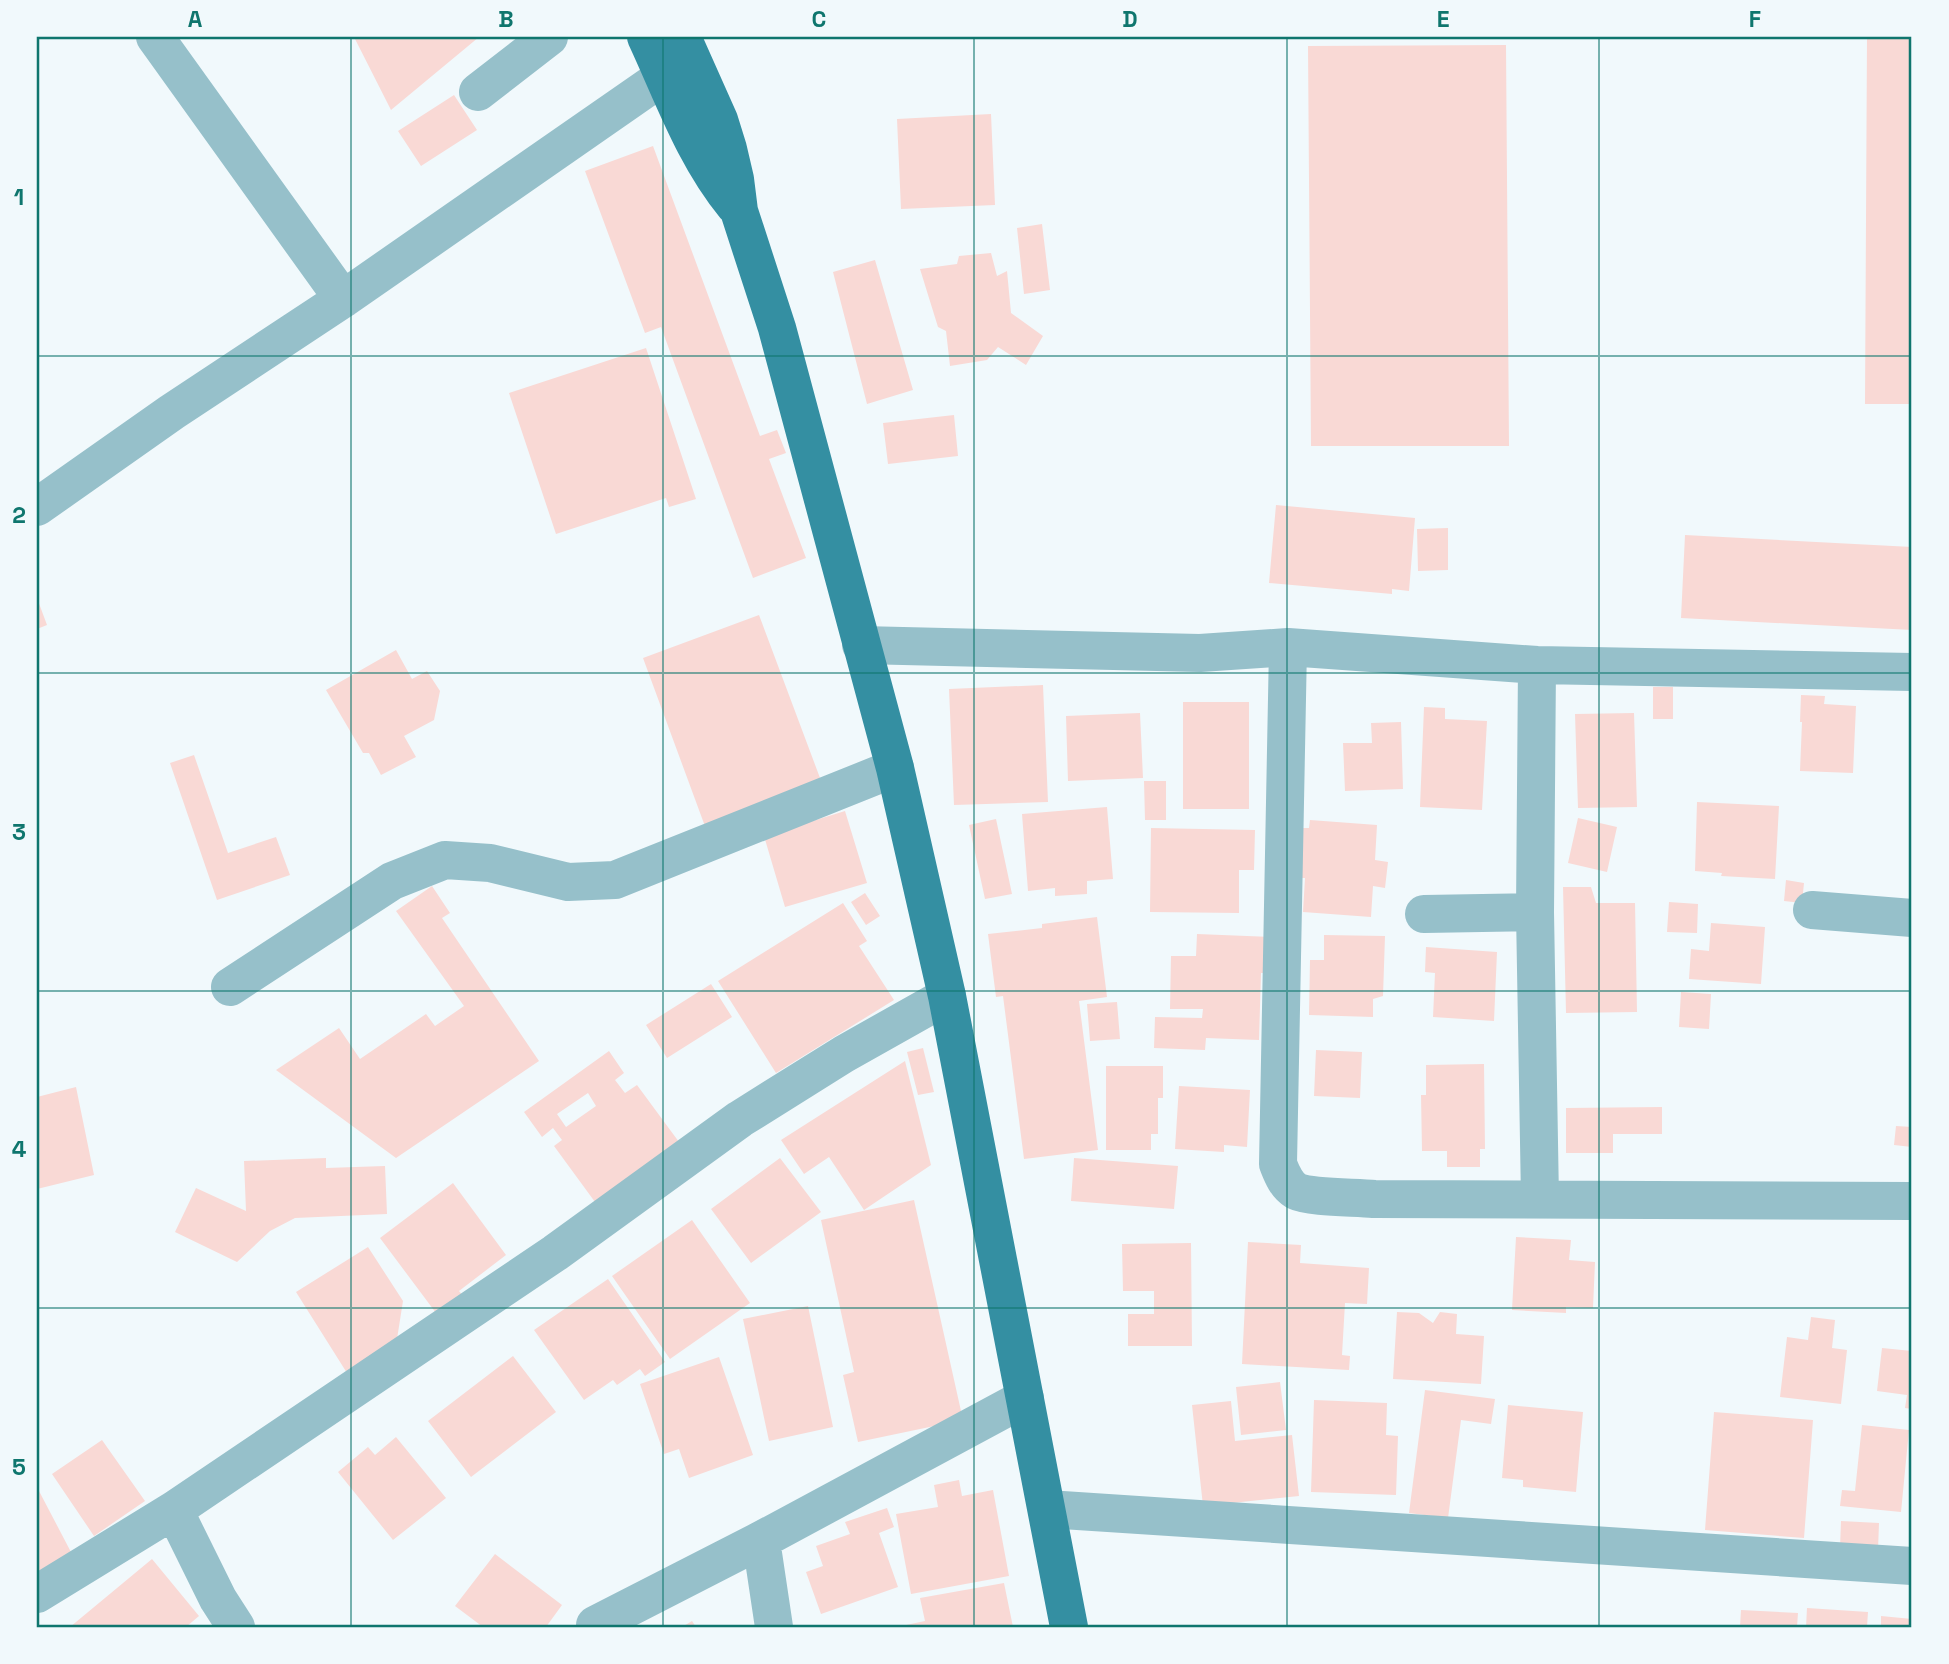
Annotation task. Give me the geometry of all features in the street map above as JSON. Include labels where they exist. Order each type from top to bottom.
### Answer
[{"type":"main road","points":[[646,37],[694,146],[738,211]]},
{"type":"main road","points":[[681,37],[719,120],[728,149],[735,179],[738,211],[784,353],[895,768],[947,996],[1069,1627]]},
{"type":"street","points":[[155,37],[343,299]]},
{"type":"street","points":[[478,92],[549,37]]},
{"type":"street","points":[[37,507],[664,76]]},
{"type":"street","points":[[860,645],[1200,653],[1287,647],[1537,665],[1912,672]]},
{"type":"street","points":[[1287,647],[1278,1164],[1286,1182],[1296,1191],[1360,1198],[1912,1201]]},
{"type":"street","points":[[1537,665],[1535,912],[1540,1199]]},
{"type":"street","points":[[230,987],[393,881],[445,860],[490,863],[568,882],[615,880],[895,768]]},
{"type":"street","points":[[1812,910],[1912,918]]},
{"type":"street","points":[[1424,914],[1535,912]]},
{"type":"street","points":[[37,1594],[174,1510],[555,1254],[740,1119],[844,1054],[947,996]]},
{"type":"street","points":[[595,1625],[761,1540],[1025,1398]]},
{"type":"street","points":[[1047,1509],[1912,1566]]},
{"type":"street","points":[[174,1510],[218,1599],[236,1627]]},
{"type":"street","points":[[761,1540],[774,1627]]},
{"type":"building","points":[[354,37],[479,37],[391,110]]},
{"type":"building","points":[[1867,37],[1912,37],[1912,404],[1865,404]]},
{"type":"building","points":[[1506,45],[1509,446],[1311,446],[1308,46]]},
{"type":"building","points":[[454,95],[477,130],[421,166],[398,131]]},
{"type":"building","points":[[991,114],[995,205],[901,209],[897,119]]},
{"type":"building","points":[[653,146],[760,436],[777,430],[786,453],[769,459],[806,558],[753,578],[661,327],[645,333],[585,171]]},
{"type":"building","points":[[1042,224],[1050,290],[1024,294],[1017,228]]},
{"type":"building","points":[[991,253],[997,276],[1007,271],[1011,313],[1043,336],[1026,365],[998,347],[987,360],[950,366],[946,331],[938,327],[920,269],[957,264],[959,256]]},
{"type":"building","points":[[875,260],[913,390],[867,404],[833,272]]},
{"type":"building","points":[[646,348],[696,499],[669,507],[666,498],[556,534],[509,393]]},
{"type":"building","points":[[954,415],[958,456],[888,464],[883,423]]},
{"type":"building","points":[[1276,505],[1415,518],[1409,591],[1392,589],[1392,594],[1269,583]]},
{"type":"building","points":[[1448,528],[1448,570],[1418,571],[1417,529]]},
{"type":"building","points":[[1685,535],[1912,547],[1912,630],[1681,618]]},
{"type":"building","points":[[37,598],[47,625],[37,629]]},
{"type":"building","points":[[759,615],[823,786],[706,829],[643,658]]},
{"type":"building","points":[[396,650],[412,679],[427,671],[440,691],[434,720],[404,736],[416,757],[381,775],[369,753],[363,753],[326,690]]},
{"type":"building","points":[[1043,685],[1048,802],[954,805],[949,689]]},
{"type":"building","points":[[1653,687],[1673,687],[1673,719],[1653,719]]},
{"type":"building","points":[[1801,695],[1825,696],[1824,704],[1856,706],[1853,773],[1800,771]]},
{"type":"building","points":[[1183,702],[1249,702],[1249,809],[1183,809]]},
{"type":"building","points":[[1424,707],[1445,708],[1445,719],[1487,721],[1482,810],[1420,807]]},
{"type":"building","points":[[1140,713],[1143,778],[1068,781],[1066,716]]},
{"type":"building","points":[[1634,713],[1637,807],[1578,808],[1575,714]]},
{"type":"building","points":[[1401,722],[1403,789],[1345,791],[1343,743],[1372,743],[1371,723]]},
{"type":"building","points":[[194,755],[228,853],[276,837],[290,875],[217,900],[170,763]]},
{"type":"building","points":[[1144,781],[1166,781],[1166,820],[1145,820]]},
{"type":"building","points":[[1697,802],[1779,806],[1775,879],[1721,876],[1722,873],[1695,871]]},
{"type":"building","points":[[1107,807],[1113,879],[1087,881],[1087,894],[1055,896],[1055,888],[1028,891],[1022,814]]},
{"type":"building","points":[[845,811],[867,883],[785,907],[764,836]]},
{"type":"building","points":[[1578,818],[1617,827],[1607,872],[1568,863]]},
{"type":"building","points":[[996,819],[1012,894],[985,899],[969,825]]},
{"type":"building","points":[[1310,820],[1377,825],[1375,860],[1388,862],[1385,888],[1373,886],[1371,917],[1303,912],[1305,878],[1297,878],[1302,828],[1309,828]]},
{"type":"building","points":[[1151,828],[1255,830],[1254,870],[1239,870],[1239,913],[1150,912]]},
{"type":"building","points":[[1786,880],[1804,883],[1802,903],[1784,901]]},
{"type":"building","points":[[432,886],[450,913],[442,918],[539,1061],[396,1158],[276,1070],[339,1028],[360,1059],[426,1014],[435,1026],[464,1006],[396,911]]},
{"type":"building","points":[[1563,887],[1591,887],[1596,903],[1635,903],[1637,1012],[1566,1013]]},
{"type":"building","points":[[865,893],[880,916],[866,925],[851,902]]},
{"type":"building","points":[[1669,902],[1698,904],[1697,933],[1667,932]]},
{"type":"building","points":[[843,903],[867,941],[859,946],[894,1000],[776,1073],[718,981]]},
{"type":"building","points":[[1097,917],[1107,997],[1079,1001],[1098,1150],[1024,1159],[1003,996],[996,997],[988,934],[1042,928],[1042,924]]},
{"type":"building","points":[[1711,923],[1765,927],[1761,984],[1689,979],[1691,949],[1709,951]]},
{"type":"building","points":[[1197,934],[1272,937],[1271,973],[1261,973],[1259,1040],[1206,1038],[1205,1050],[1154,1048],[1155,1017],[1202,1018],[1203,1009],[1170,1009],[1171,956],[1196,956]]},
{"type":"building","points":[[1324,935],[1385,936],[1383,996],[1373,999],[1373,1017],[1309,1015],[1310,960],[1324,960]]},
{"type":"building","points":[[1426,947],[1497,952],[1494,1021],[1433,1017],[1435,973],[1425,972]]},
{"type":"building","points":[[711,984],[732,1017],[667,1058],[646,1025]]},
{"type":"building","points":[[1681,992],[1711,994],[1709,1029],[1679,1027]]},
{"type":"building","points":[[1117,1002],[1120,1039],[1090,1041],[1087,1004]]},
{"type":"building","points":[[923,1048],[934,1092],[918,1095],[907,1052]]},
{"type":"building","points":[[1316,1050],[1362,1052],[1360,1098],[1314,1096]]},
{"type":"building","points":[[609,1051],[624,1073],[615,1080],[625,1093],[637,1085],[679,1142],[595,1202],[554,1146],[562,1140],[553,1128],[542,1137],[524,1112]],"holes":[[[588,1093],[596,1106],[566,1127],[557,1114]]]},
{"type":"building","points":[[905,1061],[931,1165],[864,1210],[829,1157],[804,1174],[781,1140]]},
{"type":"building","points":[[1484,1064],[1485,1149],[1480,1149],[1480,1167],[1447,1167],[1447,1151],[1422,1151],[1421,1095],[1426,1095],[1426,1065]]},
{"type":"building","points":[[1106,1066],[1163,1066],[1163,1098],[1158,1098],[1158,1134],[1151,1134],[1151,1150],[1106,1150]]},
{"type":"building","points":[[1179,1086],[1250,1090],[1247,1147],[1224,1145],[1224,1152],[1175,1149]]},
{"type":"building","points":[[76,1087],[94,1175],[37,1189],[37,1097]]},
{"type":"building","points":[[1662,1107],[1662,1134],[1613,1134],[1613,1153],[1566,1153],[1566,1108]]},
{"type":"building","points":[[1896,1126],[1912,1127],[1912,1147],[1894,1145]]},
{"type":"building","points":[[326,1158],[326,1168],[385,1166],[387,1214],[295,1218],[270,1231],[237,1262],[175,1232],[196,1188],[246,1211],[244,1161]]},
{"type":"building","points":[[780,1158],[821,1212],[751,1263],[711,1209]]},
{"type":"building","points":[[1074,1158],[1178,1166],[1174,1209],[1071,1201]]},
{"type":"building","points":[[453,1183],[506,1255],[459,1291],[468,1302],[442,1321],[380,1238]]},
{"type":"building","points":[[914,1200],[963,1420],[858,1442],[843,1375],[854,1372],[821,1220]]},
{"type":"building","points":[[692,1220],[750,1303],[670,1359],[612,1276]]},
{"type":"building","points":[[1516,1237],[1571,1240],[1569,1260],[1595,1262],[1593,1308],[1566,1307],[1566,1313],[1512,1310]]},
{"type":"building","points":[[1248,1242],[1301,1245],[1300,1263],[1369,1268],[1367,1304],[1345,1303],[1342,1355],[1350,1356],[1349,1370],[1242,1364]]},
{"type":"building","points":[[1191,1243],[1192,1346],[1128,1346],[1128,1314],[1154,1314],[1154,1291],[1123,1291],[1122,1244]]},
{"type":"building","points":[[368,1247],[403,1301],[397,1339],[347,1373],[296,1292]]},
{"type":"building","points":[[608,1279],[665,1362],[645,1376],[640,1369],[617,1385],[613,1380],[584,1400],[534,1330]]},
{"type":"building","points":[[808,1306],[833,1427],[769,1441],[743,1319]]},
{"type":"building","points":[[1397,1312],[1419,1313],[1433,1323],[1440,1312],[1457,1314],[1456,1334],[1484,1336],[1481,1384],[1393,1379]]},
{"type":"building","points":[[1811,1317],[1835,1320],[1832,1348],[1847,1350],[1841,1404],[1780,1397],[1787,1337],[1808,1340]]},
{"type":"building","points":[[1882,1348],[1912,1351],[1912,1409],[1905,1408],[1907,1395],[1877,1391]]},
{"type":"building","points":[[513,1356],[556,1412],[471,1477],[428,1421]]},
{"type":"building","points":[[719,1357],[753,1455],[689,1478],[679,1449],[664,1454],[640,1384]]},
{"type":"building","points":[[1280,1382],[1286,1430],[1241,1435],[1236,1387]]},
{"type":"building","points":[[1425,1390],[1495,1399],[1491,1424],[1461,1420],[1448,1518],[1409,1513]]},
{"type":"building","points":[[1314,1400],[1387,1403],[1386,1435],[1398,1436],[1396,1495],[1311,1492]]},
{"type":"building","points":[[1231,1401],[1235,1441],[1292,1435],[1299,1496],[1203,1506],[1192,1405]]},
{"type":"building","points":[[1508,1405],[1583,1412],[1576,1492],[1523,1487],[1523,1480],[1502,1478]]},
{"type":"building","points":[[1714,1412],[1813,1420],[1804,1538],[1705,1530]]},
{"type":"building","points":[[1862,1425],[1909,1430],[1901,1512],[1840,1506],[1842,1490],[1855,1491]]},
{"type":"building","points":[[396,1437],[446,1498],[393,1540],[338,1472],[368,1447],[375,1455]]},
{"type":"building","points":[[102,1440],[145,1501],[94,1536],[52,1474]]},
{"type":"building","points":[[959,1480],[962,1496],[993,1490],[1009,1576],[911,1594],[896,1514],[938,1507],[934,1485]]},
{"type":"building","points":[[39,1491],[72,1554],[37,1572],[37,1492]]},
{"type":"building","points":[[887,1508],[894,1527],[879,1533],[898,1587],[821,1614],[806,1572],[823,1566],[816,1546],[850,1534],[845,1522]]},
{"type":"building","points":[[1841,1521],[1879,1523],[1878,1550],[1840,1548]]},
{"type":"building","points":[[495,1554],[562,1605],[546,1627],[483,1627],[455,1606]]},
{"type":"building","points":[[152,1559],[199,1616],[186,1627],[70,1627]]},
{"type":"building","points":[[1004,1583],[1013,1627],[906,1627],[925,1621],[920,1598]]},
{"type":"building","points":[[1807,1608],[1868,1612],[1867,1627],[1806,1627]]},
{"type":"building","points":[[1741,1610],[1798,1613],[1797,1627],[1740,1627]]},
{"type":"building","points":[[1881,1616],[1912,1619],[1912,1627],[1881,1627]]},
{"type":"building","points":[[692,1621],[696,1627],[682,1627]]}]
